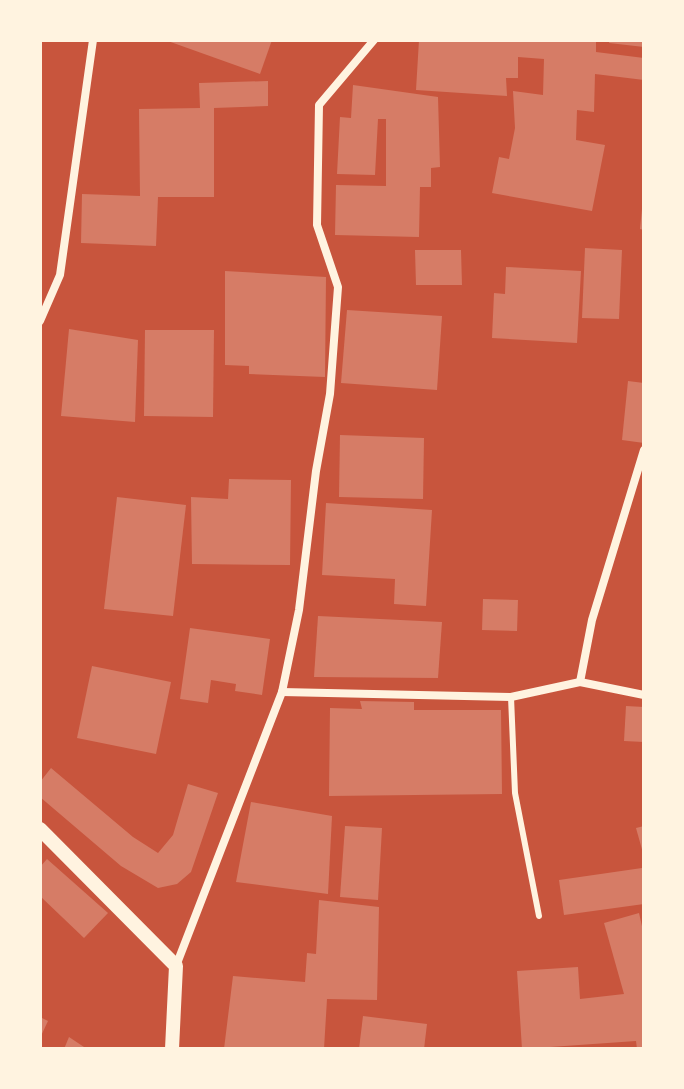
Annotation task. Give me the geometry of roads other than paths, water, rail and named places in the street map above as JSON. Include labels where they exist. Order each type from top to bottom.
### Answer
[{"type":"street","points":[[40,321],[60,275],[93,40]]},
{"type":"street","points":[[172,1049],[176,966],[282,692],[299,610],[316,471],[330,394],[338,287],[317,225],[319,105],[374,40]]},
{"type":"street","points":[[580,682],[592,620],[644,450]]},
{"type":"street","points":[[282,692],[511,697],[580,682],[644,695]]},
{"type":"street","points":[[40,829],[176,966]]},
{"type":"lane","points":[[511,697],[515,793],[539,916]]}]
